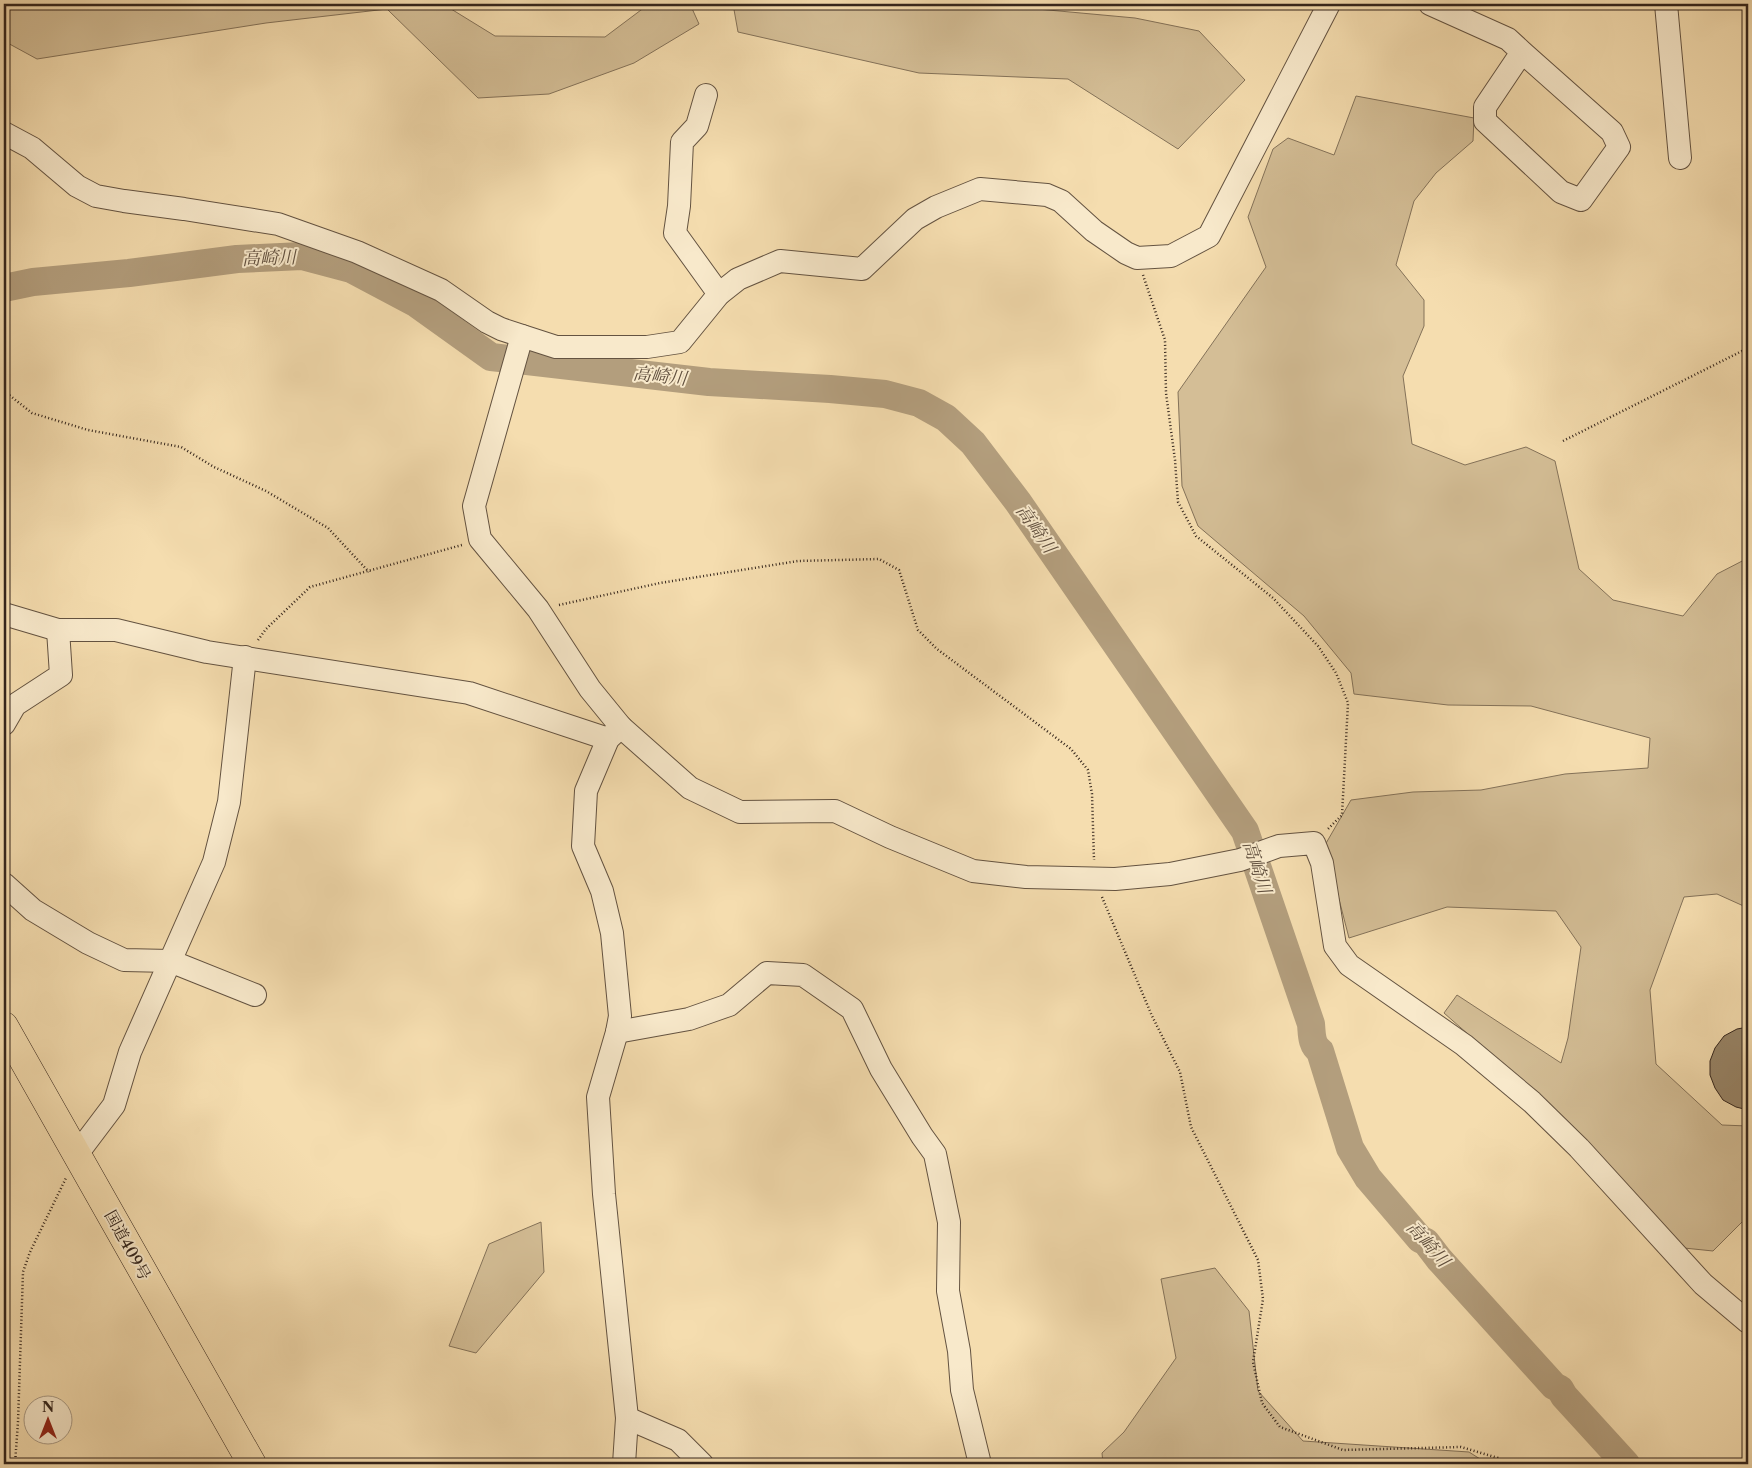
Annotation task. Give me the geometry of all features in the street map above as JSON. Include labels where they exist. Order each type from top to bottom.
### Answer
[{"type":"highway","name":"国道409号","points":[[4,1026],[252,1464]]},
{"type":"street","points":[[4,133],[32,148],[77,186],[96,196],[278,224],[357,252],[441,290],[500,329],[556,347],[647,347],[680,342],[719,294],[738,279],[780,261],[862,270],[915,219],[936,207],[980,190],[1047,195],[1062,201],[1094,231],[1126,253],[1137,258],[1171,256],[1209,236],[1329,4]]},
{"type":"street","points":[[1430,4],[1508,39],[1612,132],[1619,147],[1581,200],[1561,192],[1485,121],[1485,107],[1522,52]]},
{"type":"street","points":[[1666,4],[1680,158]]},
{"type":"street","points":[[706,94],[697,126],[682,142],[676,234],[719,294]]},
{"type":"street","points":[[522,336],[474,506],[480,539],[538,610],[590,689],[615,733]]},
{"type":"street","points":[[4,614],[58,630],[116,630],[207,652],[469,692],[615,733],[690,788],[740,812],[835,811],[890,838],[973,871],[1026,877],[1115,879],[1170,874],[1240,860],[1279,846],[1314,843],[1322,863],[1335,946],[1349,964],[1464,1045],[1532,1102],[1579,1148],[1703,1284],[1748,1322]]},
{"type":"street","points":[[4,724],[15,705],[61,676],[58,630]]},
{"type":"street","points":[[77,1154],[114,1104],[130,1052],[214,862],[229,802],[245,657]]},
{"type":"street","points":[[615,733],[586,791],[584,846],[602,891],[612,933],[620,1016],[598,1097],[604,1194],[626,1418],[624,1464]]},
{"type":"street","points":[[4,884],[33,910],[88,942],[124,960],[170,961],[255,995]]},
{"type":"street","points":[[617,1032],[689,1019],[729,1005],[767,973],[803,975],[852,1009],[881,1069],[935,1154],[949,1222],[948,1291],[959,1351],[962,1390],[980,1464]]},
{"type":"street","points":[[626,1418],[678,1440],[702,1464]]},
{"type":"path","points":[[1137,258],[1165,340],[1166,393],[1175,460],[1178,502],[1196,536],[1273,598],[1318,646],[1336,673],[1348,703],[1342,815],[1314,843]]},
{"type":"path","points":[[1563,441],[1748,348]]},
{"type":"path","points":[[4,391],[32,413],[88,430],[181,447],[214,467],[266,491],[328,528],[369,572]]},
{"type":"path","points":[[245,657],[266,629],[310,588],[480,539]]},
{"type":"path","points":[[538,610],[660,583],[798,561],[879,559],[899,570],[918,630],[936,649],[1071,749],[1088,770],[1092,794],[1094,879],[1152,1016],[1180,1072],[1192,1126],[1258,1260],[1263,1299],[1253,1362],[1262,1404],[1280,1427],[1343,1450],[1461,1447],[1498,1458],[1504,1464]]},
{"type":"path","points":[[15,1464],[22,1272],[77,1154]]},
{"type":"shaded area","points":[[4,4],[443,4],[495,36],[605,37],[649,4],[690,4],[699,24],[634,63],[549,94],[478,98],[387,9],[266,23],[37,59],[4,41]]},
{"type":"shaded area","points":[[733,4],[983,4],[1135,18],[1199,31],[1245,80],[1178,149],[1068,79],[919,73],[738,32]]},
{"type":"shaded area","points":[[1356,96],[1474,118],[1473,141],[1436,173],[1414,201],[1396,265],[1424,300],[1424,326],[1403,376],[1412,444],[1465,465],[1526,447],[1555,461],[1579,569],[1613,600],[1683,616],[1717,574],[1748,558],[1748,908],[1717,894],[1684,897],[1650,990],[1656,1064],[1722,1125],[1748,1126],[1748,1216],[1713,1251],[1684,1248],[1552,1108],[1444,1013],[1457,995],[1561,1063],[1568,1038],[1581,947],[1556,911],[1447,907],[1349,938],[1325,845],[1351,800],[1413,792],[1481,790],[1565,774],[1648,768],[1650,738],[1531,706],[1448,705],[1354,694],[1351,673],[1304,616],[1198,526],[1182,486],[1178,392],[1266,267],[1248,217],[1273,149],[1288,138],[1334,155]]},
{"type":"shaded area","points":[[541,1222],[544,1272],[476,1353],[449,1346],[489,1244]]},
{"type":"shaded area","points":[[1215,1268],[1249,1311],[1258,1391],[1303,1441],[1469,1452],[1488,1464],[1103,1464],[1102,1453],[1124,1432],[1176,1358],[1161,1279]]},
{"type":"building","points":[[1748,1027],[1748,1110],[1736,1107],[1723,1100],[1715,1088],[1710,1075],[1710,1061],[1715,1048],[1724,1036],[1737,1029]]},
{"type":"waterway","name":"高崎川","points":[[4,288],[33,282],[129,273],[237,259],[302,256],[351,269],[417,304],[491,357],[709,382],[885,394],[919,403],[946,418],[973,443],[1018,502],[1245,831],[1311,1024],[1313,1042],[1320,1051],[1350,1148],[1368,1178],[1420,1239],[1426,1242],[1439,1259],[1554,1386],[1560,1389],[1564,1396],[1626,1464]]}]
